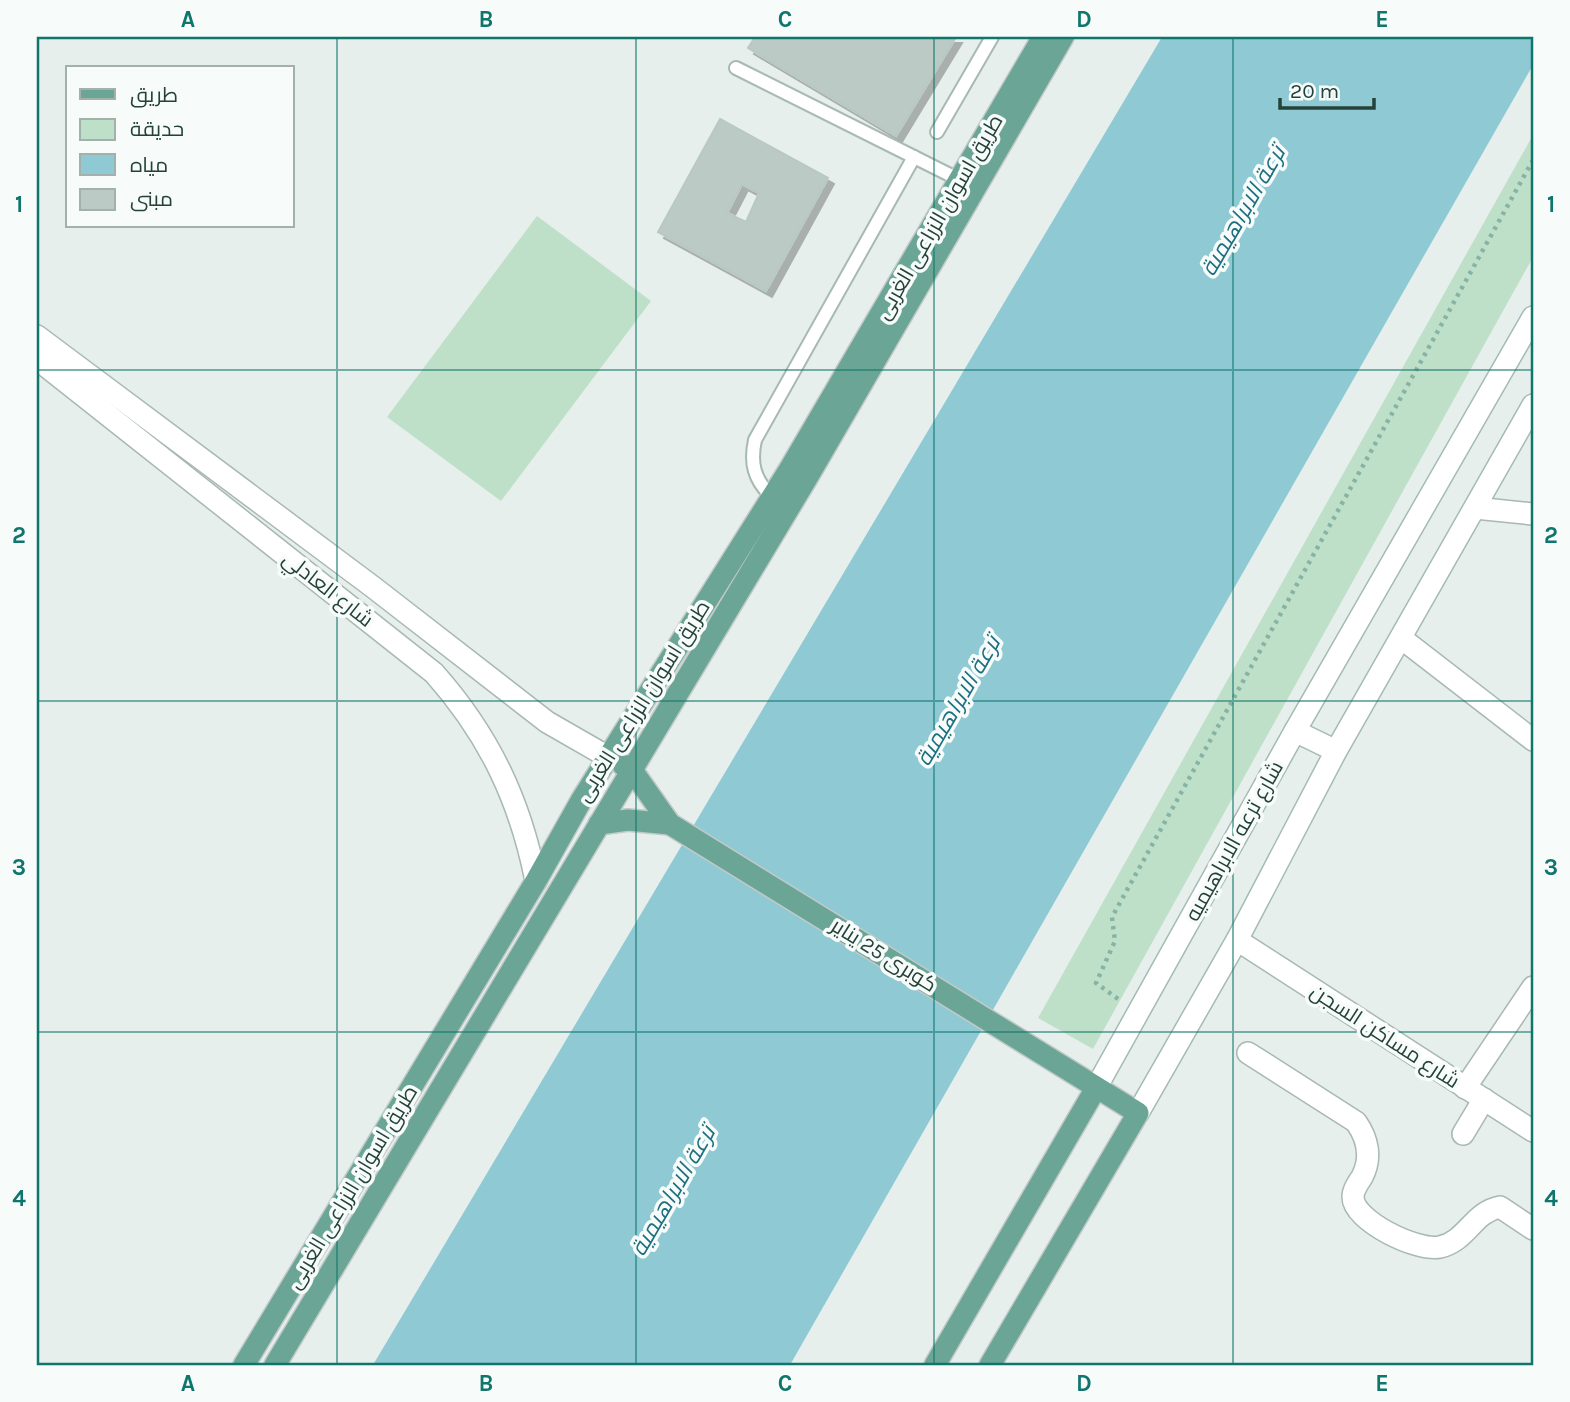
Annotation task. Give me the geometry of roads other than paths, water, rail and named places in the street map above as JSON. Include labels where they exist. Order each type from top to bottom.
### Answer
[{"type":"main road","name":"طريق اسوان الزراعى الغربى","points":[[275,1365],[772,534],[969,185],[1043,37]]},
{"type":"main road","name":"طريق اسوان الزراعى الغربى","points":[[244,1365],[537,881],[608,757],[1063,37]]},
{"type":"main road","points":[[753,524],[772,534]]},
{"type":"main road","points":[[608,757],[632,771]]},
{"type":"main road","name":"كوبرى 25 يناير","points":[[632,771],[670,824],[1138,1113]]},
{"type":"main road","name":"كوبرى 25 يناير","points":[[599,824],[628,820],[670,824]]},
{"type":"main road","name":"شارع ترعه الابراهيميه","points":[[935,1365],[1096,1088]]},
{"type":"main road","points":[[990,1365],[1138,1113]]},
{"type":"street","name":"شارع ترعه الابراهيميه","points":[[1096,1088],[1295,731],[1533,317]]},
{"type":"street","name":"شارع العادلي","points":[[37,337],[373,587],[539,716],[585,746],[608,757]]},
{"type":"street","name":"شارع العادلي","points":[[37,359],[434,673],[473,721],[505,777],[527,832],[537,881]]},
{"type":"street","points":[[1138,1113],[1237,940],[1336,751],[1533,405]]},
{"type":"street","points":[[1475,508],[1533,514]]},
{"type":"street","points":[[1401,638],[1533,740]]},
{"type":"street","points":[[1295,731],[1336,751]]},
{"type":"street","name":"شارع مساكن السجن","points":[[1237,940],[1533,1131]]},
{"type":"street","points":[[1465,1088],[1530,1000]]},
{"type":"street","points":[[1248,1053],[1356,1122],[1363,1133],[1367,1158],[1354,1190],[1355,1206],[1360,1213],[1398,1237],[1425,1248],[1440,1247],[1463,1235],[1478,1215],[1500,1207],[1533,1229]]},
{"type":"street","points":[[1462,1134],[1484,1100]]},
{"type":"lane","points":[[937,132],[992,37]]},
{"type":"lane","points":[[736,68],[969,185]]},
{"type":"lane","points":[[771,496],[759,483],[753,469],[755,440],[914,157]]},
{"type":"water","name":"ترعة الابراهيمية","points":[[1162,37],[1533,37],[1533,65],[790,1365],[373,1365]]}]
